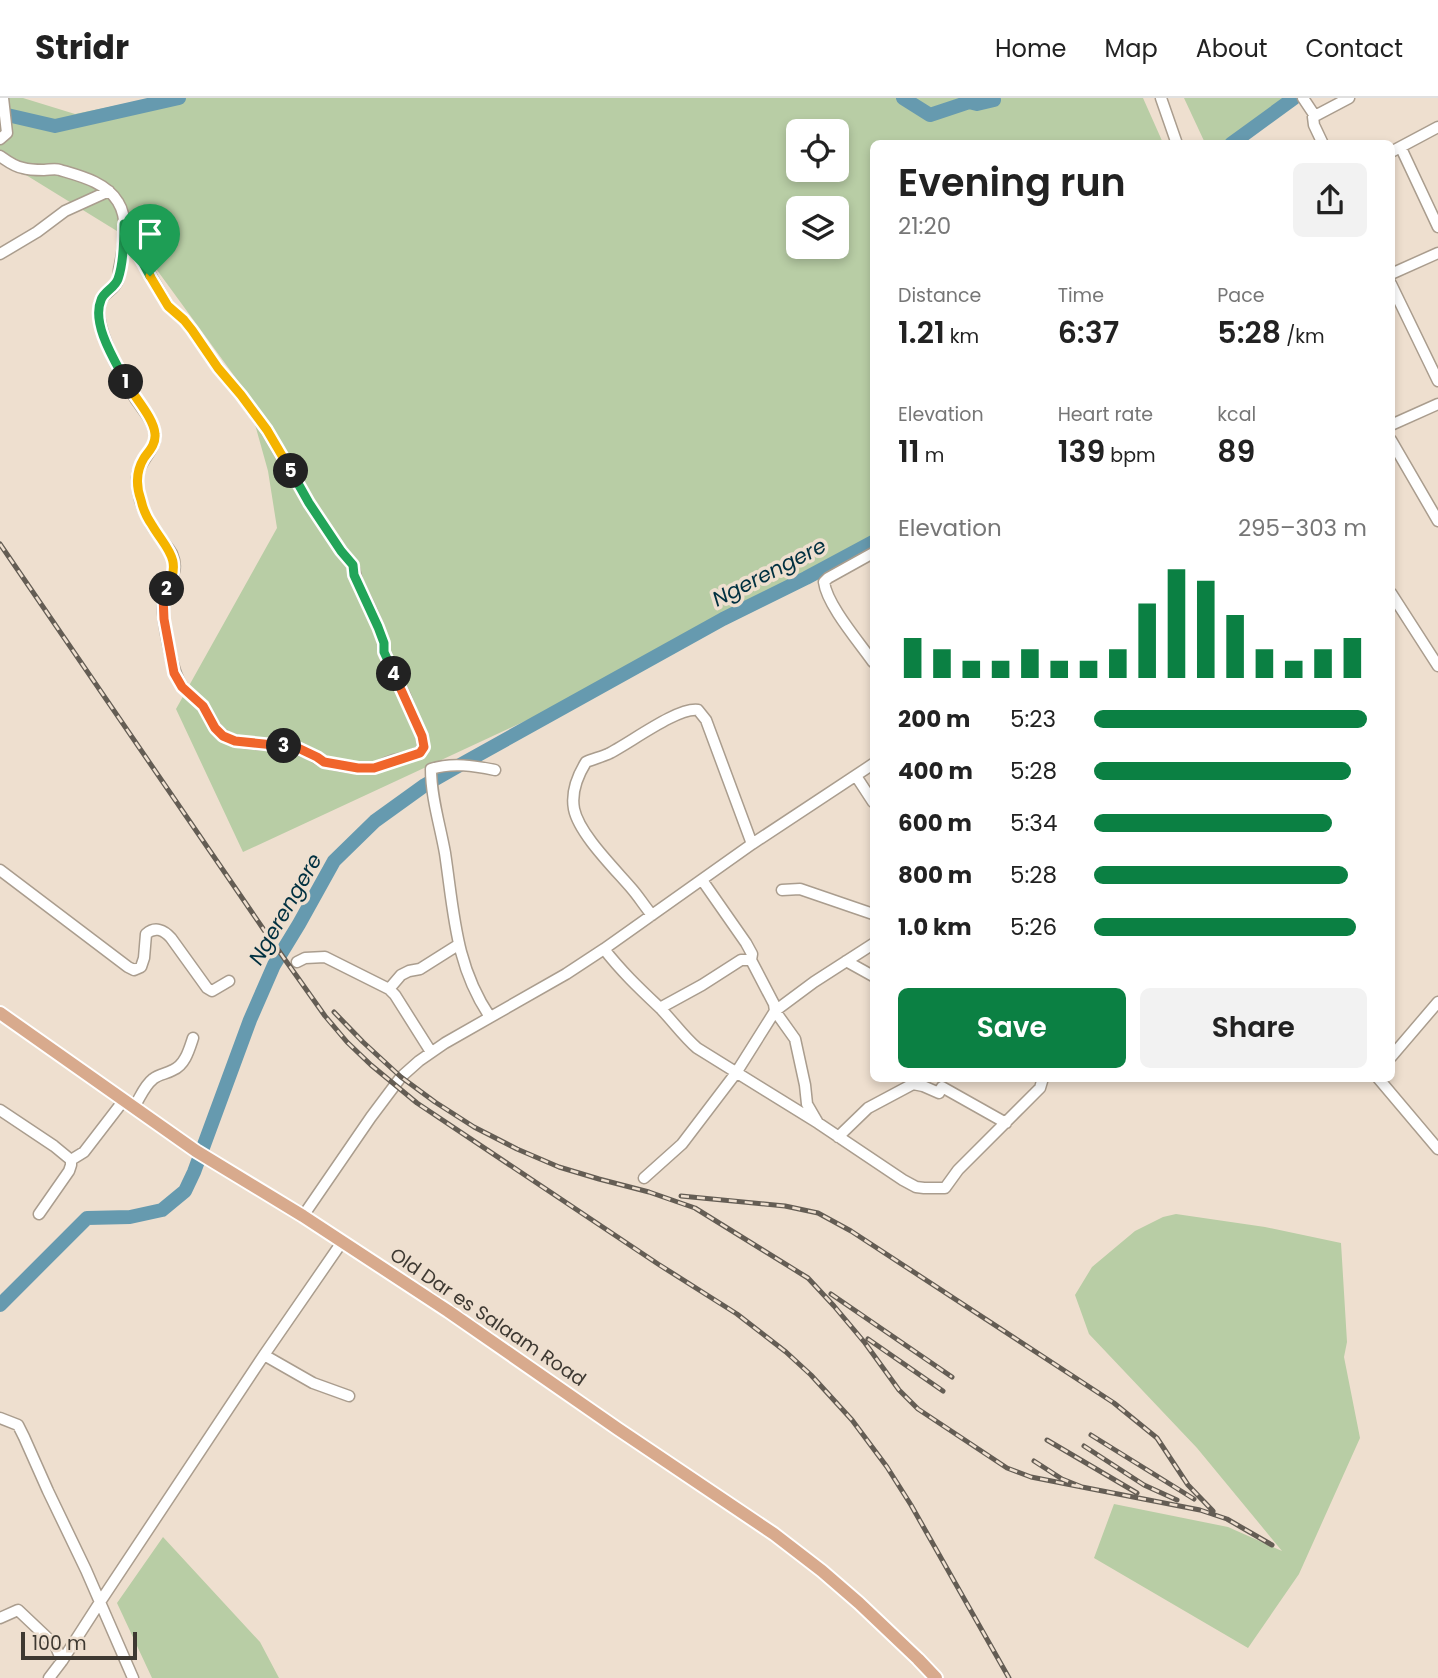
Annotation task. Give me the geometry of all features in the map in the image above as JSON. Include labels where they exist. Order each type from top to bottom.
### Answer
[{"type":"main road","name":"Old Dar es Salaam Road","points":[[0,1013],[196,1151],[303,1216],[448,1311],[783,1542],[859,1603],[936,1678]]},
{"type":"street","points":[[0,139],[7,133],[3,98]]},
{"type":"street","points":[[1161,98],[1176,140]]},
{"type":"street","points":[[1303,98],[1315,116]]},
{"type":"street","points":[[1320,140],[1312,120],[1349,98]]},
{"type":"street","points":[[1438,127],[1396,150],[1438,227]]},
{"type":"street","points":[[0,156],[24,169],[58,169],[81,175],[109,191],[120,204],[124,242],[118,281],[104,294],[99,315],[103,336],[155,433],[153,445],[140,465],[137,480],[145,512],[172,553],[174,573],[163,596],[163,609],[174,673],[182,687],[203,706],[215,728],[223,736],[235,741],[298,748],[324,762],[358,768],[374,768],[416,755],[424,747]]},
{"type":"street","points":[[0,254],[65,211],[109,191]]},
{"type":"street","points":[[124,224],[168,306],[192,330],[267,430],[309,503],[353,565],[354,575],[384,643],[384,652],[422,736],[431,769],[431,786],[458,945],[469,977],[490,1017]]},
{"type":"street","points":[[1395,272],[1438,253]]},
{"type":"street","points":[[1395,292],[1438,381]]},
{"type":"street","points":[[1395,423],[1438,404]]},
{"type":"street","points":[[1395,447],[1438,521]]},
{"type":"street","points":[[870,556],[824,582],[835,607],[870,658]]},
{"type":"street","points":[[1395,599],[1438,666]]},
{"type":"street","points":[[652,915],[596,847],[576,816],[573,804],[575,791],[586,762],[607,754],[690,709],[698,710],[705,717],[752,844]]},
{"type":"street","points":[[431,769],[467,765],[495,770]]},
{"type":"street","points":[[303,1216],[394,1086],[431,1052],[566,974],[752,844],[870,766]]},
{"type":"street","points":[[856,776],[870,797]]},
{"type":"street","points":[[0,870],[134,970],[141,967],[146,934],[155,929],[164,931],[171,938],[207,988],[212,991],[229,981]]},
{"type":"street","points":[[702,880],[752,954],[751,960],[774,1003],[775,1011],[794,1037],[807,1104],[818,1123]]},
{"type":"street","points":[[782,890],[800,889],[870,913]]},
{"type":"street","points":[[390,989],[401,975],[421,969],[458,945]]},
{"type":"street","points":[[644,1178],[682,1144],[736,1073],[775,1011],[870,946]]},
{"type":"street","points":[[604,949],[620,970],[697,1048],[910,1184],[924,1188],[944,1188],[958,1170],[1040,1088],[1042,1082]]},
{"type":"street","points":[[297,962],[305,958],[326,957],[390,989],[431,1052]]},
{"type":"street","points":[[660,1008],[741,960],[751,960]]},
{"type":"street","points":[[846,961],[870,974]]},
{"type":"street","points":[[1395,1051],[1438,1002]]},
{"type":"street","points":[[71,1160],[84,1152],[150,1081],[160,1074],[171,1072],[181,1064],[193,1038]]},
{"type":"street","points":[[838,1137],[868,1108],[911,1082],[939,1093],[942,1087],[1006,1123]]},
{"type":"street","points":[[1381,1082],[1438,1149]]},
{"type":"street","points":[[0,1110],[71,1160]]},
{"type":"street","points":[[39,1214],[68,1171],[71,1160]]},
{"type":"street","points":[[49,1678],[342,1242]]},
{"type":"street","points":[[264,1355],[313,1383],[349,1396]]},
{"type":"street","points":[[0,1418],[18,1425],[133,1678]]},
{"type":"street","points":[[0,1618],[18,1610],[55,1645],[62,1661]]},
{"type":"green space","points":[[0,98],[23,98],[75,114],[152,98],[1143,98],[1162,140],[870,140],[870,553],[618,678],[243,852],[176,709],[277,528],[268,471],[246,392],[138,244],[0,159]]},
{"type":"green space","points":[[1184,98],[1287,98],[1230,140],[1204,140]]},
{"type":"green space","points":[[1176,1214],[1265,1227],[1341,1243],[1347,1342],[1344,1357],[1360,1438],[1299,1574],[1248,1648],[1094,1558],[1114,1504],[1228,1527],[1282,1551],[1197,1448],[1089,1334],[1075,1295],[1092,1267],[1135,1231],[1163,1217]]},
{"type":"green space","points":[[163,1537],[260,1642],[279,1678],[152,1678],[117,1603]]},
{"type":"waterway","points":[[0,111],[3,114],[55,126],[179,98]]},
{"type":"waterway","points":[[903,98],[930,115],[969,102],[977,104],[994,100],[992,98]]},
{"type":"waterway","name":"Ngerengere","points":[[1236,140],[1294,98]]},
{"type":"waterway","name":"Ngerengere","points":[[0,1305],[87,1218],[130,1217],[162,1210],[185,1191],[250,1020],[274,965],[334,861],[375,821],[425,785],[460,765],[723,619],[870,544]]},
{"type":"railway","points":[[0,544],[264,930],[325,1016],[347,1042],[417,1103],[737,1314],[811,1375],[852,1420],[887,1467],[1009,1678]]},
{"type":"railway","points":[[334,1012],[401,1077],[474,1127],[559,1167],[695,1208],[808,1278],[865,1343],[899,1390],[918,1409],[1007,1468],[1031,1477],[1082,1487]]},
{"type":"railway","points":[[681,1196],[785,1206],[818,1213],[851,1231],[1114,1403],[1157,1438],[1188,1485],[1213,1511]]},
{"type":"railway","points":[[831,1294],[952,1377]]},
{"type":"railway","points":[[868,1339],[943,1391]]},
{"type":"railway","points":[[1091,1435],[1194,1499]]},
{"type":"railway","points":[[1047,1440],[1137,1493]]},
{"type":"railway","points":[[1084,1446],[1144,1485],[1177,1500]]},
{"type":"railway","points":[[1034,1461],[1062,1479],[1082,1487],[1200,1510],[1227,1519],[1272,1545]]},
{"type":"route","points":[[124,224],[150,276],[168,306],[192,330],[267,430],[309,503],[353,565],[354,575],[384,643],[386,657],[422,736],[423,749],[418,754],[374,768],[358,768],[324,762],[298,748],[235,741],[223,736],[215,728],[203,706],[182,687],[174,673],[163,609],[163,596],[174,573],[172,553],[145,512],[137,480],[140,465],[153,445],[155,433],[153,425],[120,372],[100,326],[101,300],[118,281],[124,224]]}]
